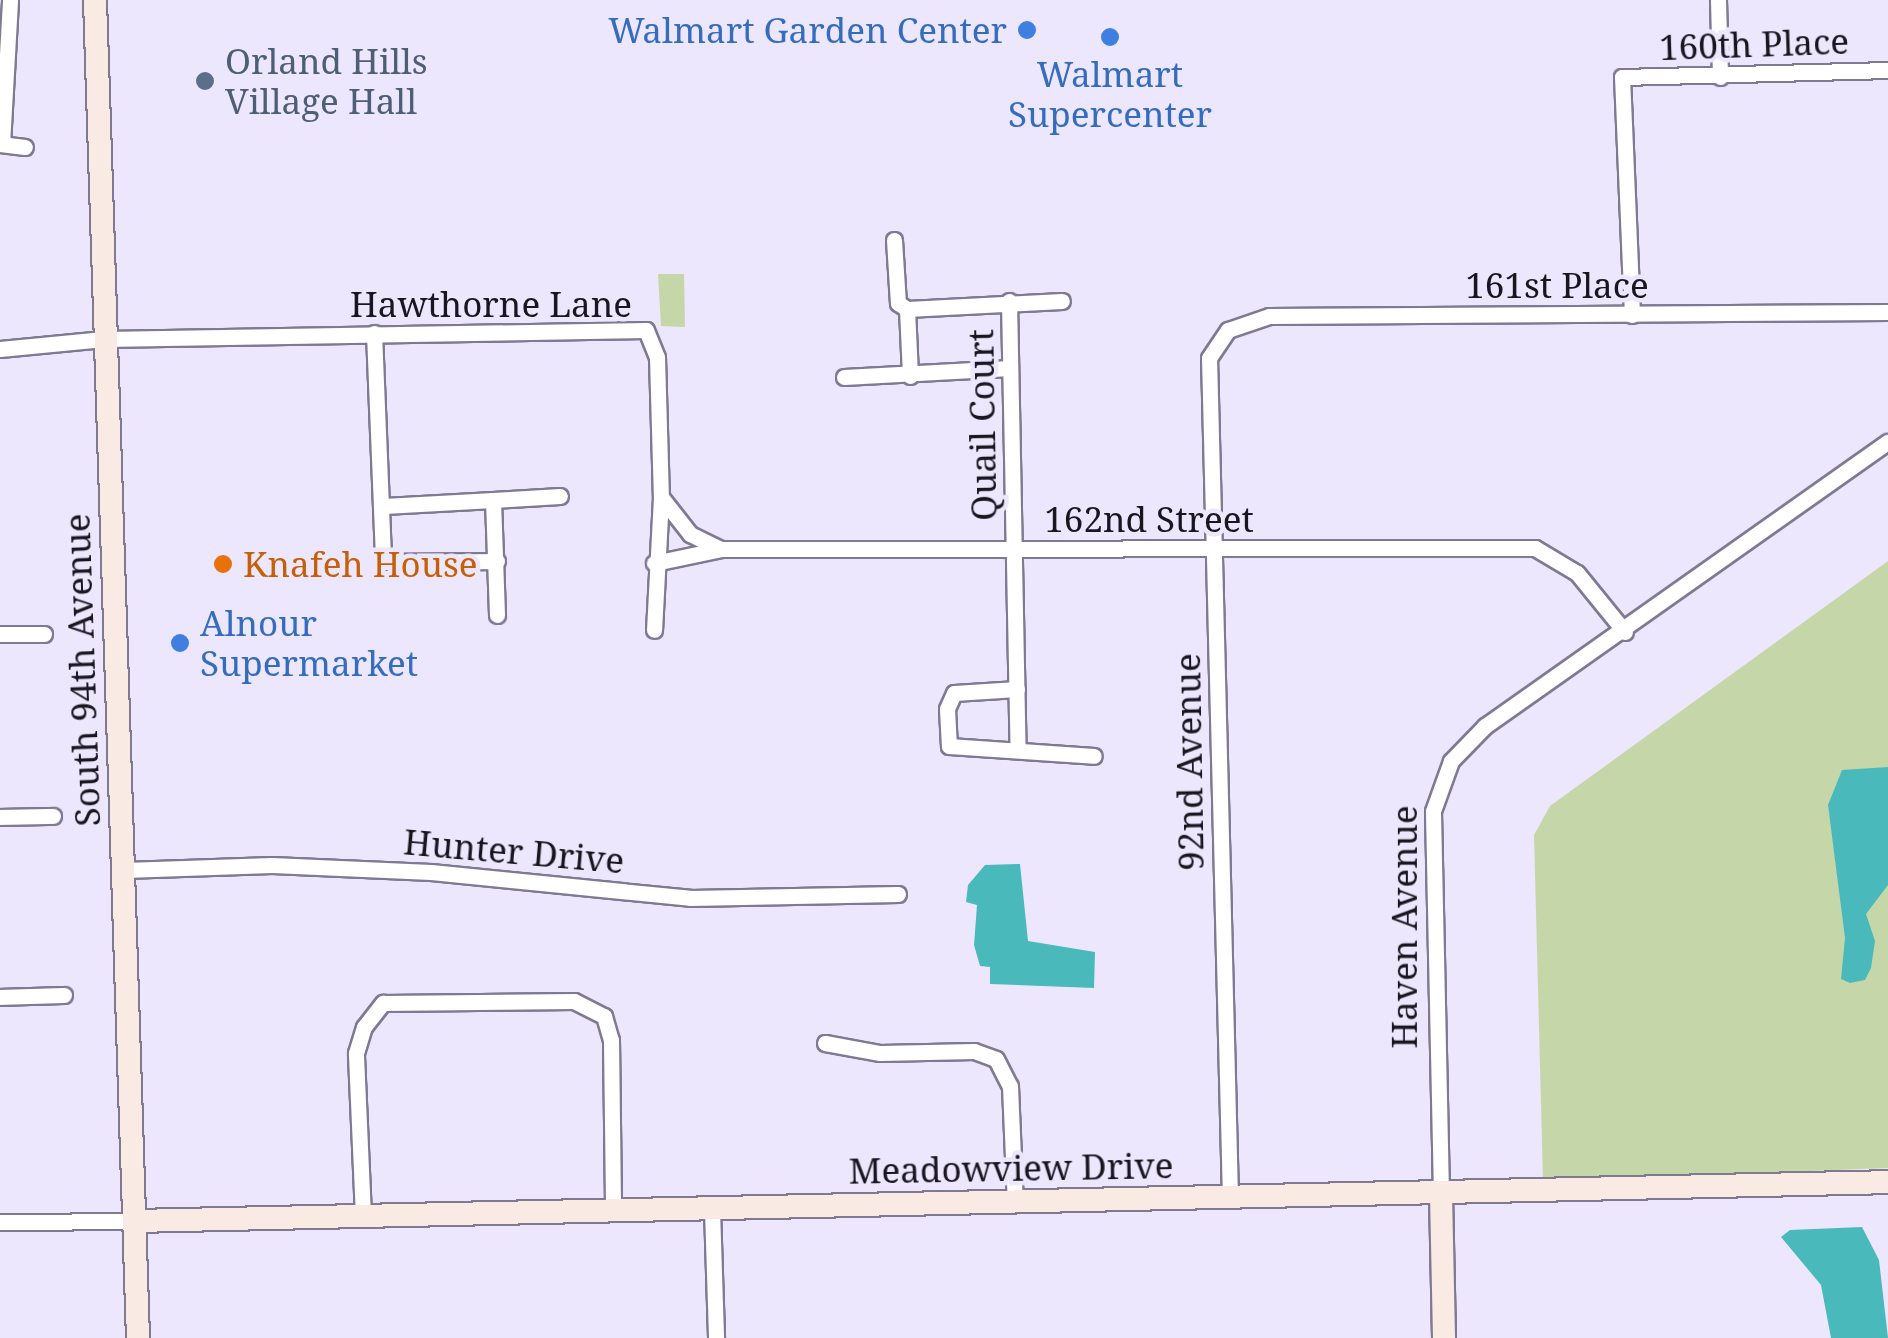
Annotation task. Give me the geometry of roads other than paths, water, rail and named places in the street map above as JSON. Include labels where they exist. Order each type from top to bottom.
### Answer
[{"type":"street","points":[[10,0],[1,144],[25,146]]},
{"type":"street","name":"South 94th Avenue","points":[[95,0],[138,1338]]},
{"type":"street","points":[[1718,0],[1720,76]]},
{"type":"street","name":"160th Place","points":[[1632,316],[1622,77],[1888,70]]},
{"type":"street","points":[[894,240],[898,303],[907,309],[1010,300],[1062,300]]},
{"type":"street","name":"Quail Court","points":[[1010,300],[1018,750]]},
{"type":"street","points":[[907,309],[910,376]]},
{"type":"street","name":"161st Place","points":[[1228,330],[1268,316],[1888,312]]},
{"type":"street","name":"Hawthorne Lane","points":[[0,348],[104,339],[646,330],[657,357],[661,497],[654,563],[654,630]]},
{"type":"street","name":"92nd Avenue","points":[[1228,330],[1209,358],[1230,1198]]},
{"type":"street","points":[[374,333],[384,562],[497,561]]},
{"type":"street","points":[[844,378],[1010,368]]},
{"type":"street","name":"Haven Avenue","points":[[1444,1338],[1432,837],[1440,784],[1476,734],[1888,442]]},
{"type":"street","points":[[384,506],[560,496]]},
{"type":"street","points":[[661,497],[690,534],[721,549]]},
{"type":"street","points":[[494,500],[497,615]]},
{"type":"street","name":"162nd Street","points":[[721,549],[1535,548],[1577,573],[1625,632]]},
{"type":"street","points":[[654,563],[721,549]]},
{"type":"street","points":[[0,634],[44,634]]},
{"type":"street","points":[[1017,689],[954,693],[947,709],[952,750],[1094,756]]},
{"type":"street","points":[[0,818],[53,816]]},
{"type":"street","name":"Hunter Drive","points":[[124,870],[272,865],[430,872],[690,898],[898,894]]},
{"type":"street","points":[[0,997],[64,995]]},
{"type":"street","points":[[363,1216],[356,1053],[364,1028],[384,1003],[574,1001],[604,1016],[611,1040],[612,1212]]},
{"type":"street","points":[[824,1042],[880,1052],[974,1051],[996,1059],[1010,1086],[1015,1203]]},
{"type":"street","name":"Meadowview Drive","points":[[135,1220],[1888,1182]]},
{"type":"street","points":[[712,1209],[716,1338]]},
{"type":"street","points":[[0,1222],[135,1220]]},
{"type":"place","name":"Walmart Garden Center","points":[[1027,30]]},
{"type":"place","name":"Walmart Supercenter","points":[[1110,37]]},
{"type":"place","name":"Orland Hills Village Hall","points":[[205,81]]},
{"type":"place","name":"Knafeh House","points":[[223,564]]},
{"type":"place","name":"Alnour Supermarket","points":[[180,643]]}]
